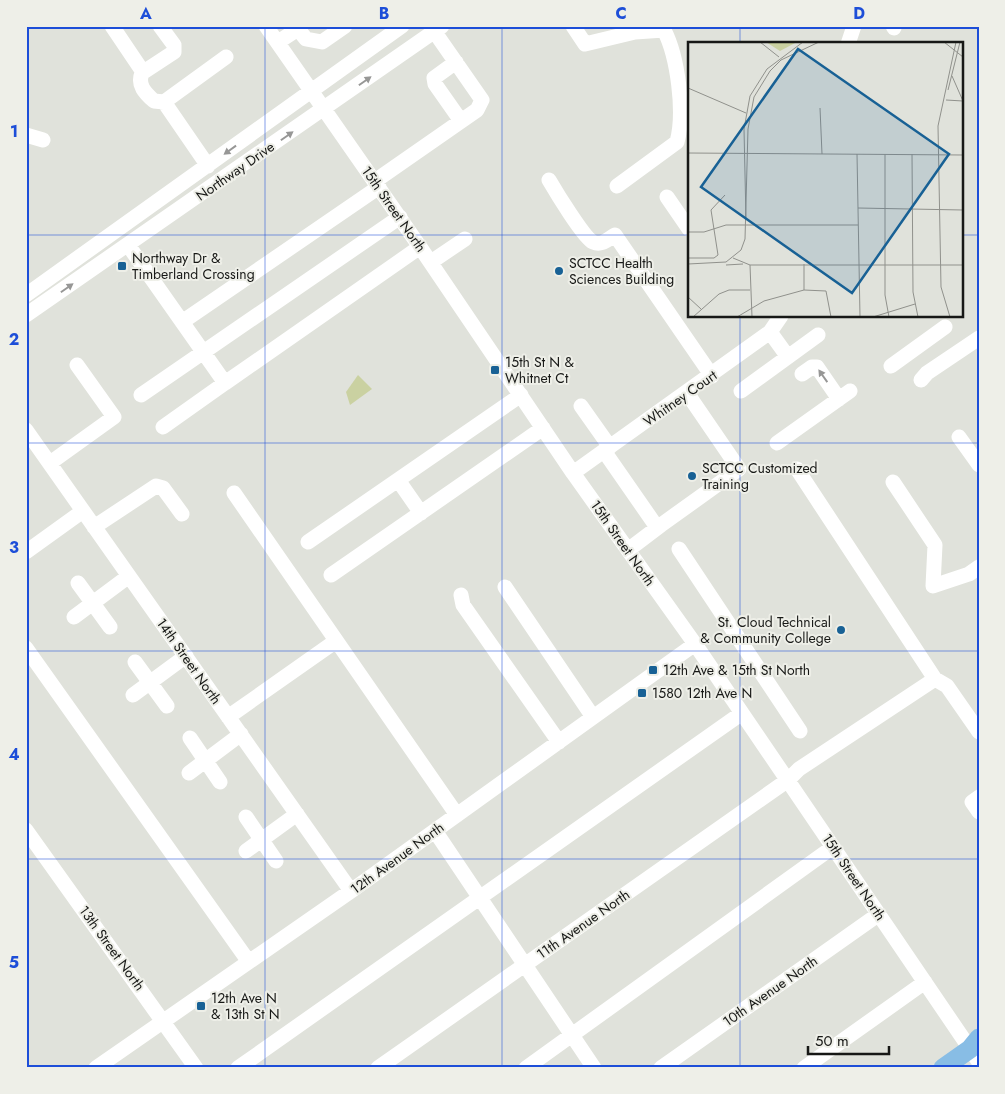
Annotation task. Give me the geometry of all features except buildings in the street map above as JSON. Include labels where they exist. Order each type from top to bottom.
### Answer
[{"type":"main road","points":[[943,1068],[976,1049]]},
{"type":"street","points":[[112,26],[143,72]]},
{"type":"street","points":[[160,26],[174,45],[174,52],[143,72],[139,79],[142,90],[154,101],[164,102],[226,57]]},
{"type":"street","name":"15th Street North","points":[[266,26],[400,217],[574,473],[742,712],[925,982],[976,1049]]},
{"type":"street","points":[[573,26],[585,44],[635,32],[664,30],[668,37],[674,62],[682,125],[678,142],[617,186]]},
{"type":"street","points":[[849,42],[854,26]]},
{"type":"street","name":"Northway Drive","points":[[26,295],[399,27]]},
{"type":"street","points":[[278,42],[299,28],[306,39],[322,42],[337,28]]},
{"type":"street","points":[[182,322],[377,184],[477,110],[482,100],[456,62],[438,29]]},
{"type":"street","name":"Northway Drive","points":[[26,315],[438,29]]},
{"type":"street","points":[[456,62],[434,78],[435,84],[461,121]]},
{"type":"street","points":[[164,102],[208,166]]},
{"type":"street","points":[[26,135],[43,140]]},
{"type":"street","points":[[549,180],[585,234],[593,242],[603,243],[615,235],[712,376]]},
{"type":"street","points":[[667,197],[688,228]]},
{"type":"street","points":[[141,395],[400,217]]},
{"type":"street","points":[[431,262],[465,239]]},
{"type":"street","points":[[128,246],[224,384]]},
{"type":"street","points":[[163,427],[420,247]]},
{"type":"street","name":"Whitney Court","points":[[574,473],[712,376],[770,332],[780,318]]},
{"type":"street","points":[[891,366],[946,327]]},
{"type":"street","points":[[770,332],[788,357]]},
{"type":"street","points":[[741,391],[818,335]]},
{"type":"street","points":[[921,380],[927,373],[979,338]]},
{"type":"street","points":[[50,463],[114,417],[77,365]]},
{"type":"street","points":[[777,443],[844,395],[817,367],[812,367],[802,374]]},
{"type":"street","points":[[628,550],[739,469],[687,393]]},
{"type":"street","points":[[308,542],[520,394]]},
{"type":"street","points":[[581,406],[654,523],[661,525]]},
{"type":"street","points":[[331,575],[543,428]]},
{"type":"street","name":"14th Street North","points":[[27,434],[50,463],[351,891]]},
{"type":"street","points":[[958,437],[979,465]]},
{"type":"street","points":[[797,469],[935,679],[947,686],[979,732]]},
{"type":"street","points":[[398,480],[421,513]]},
{"type":"street","points":[[893,482],[935,545],[932,586],[969,574],[979,567]]},
{"type":"street","points":[[94,526],[156,486],[163,488],[182,514]]},
{"type":"street","points":[[234,493],[457,815]]},
{"type":"street","points":[[26,552],[83,511]]},
{"type":"street","points":[[679,549],[800,731]]},
{"type":"street","points":[[74,617],[129,576]]},
{"type":"street","points":[[78,583],[110,627]]},
{"type":"street","points":[[505,587],[593,717]]},
{"type":"street","points":[[461,594],[463,605],[559,742]]},
{"type":"street","points":[[228,717],[336,640]]},
{"type":"street","name":"12th Avenue North","points":[[96,1068],[351,891],[695,644]]},
{"type":"street","points":[[26,648],[249,962]]},
{"type":"street","points":[[133,695],[186,656]]},
{"type":"street","points":[[135,662],[167,706]]},
{"type":"street","name":"11th Avenue North","points":[[378,1068],[788,780],[795,772],[935,679]]},
{"type":"street","points":[[238,1068],[742,712]]},
{"type":"street","points":[[189,773],[241,734]]},
{"type":"street","points":[[190,738],[220,782]]},
{"type":"street","points":[[979,797],[972,802],[979,812]]},
{"type":"street","points":[[246,851],[297,814]]},
{"type":"street","points":[[246,817],[276,861]]},
{"type":"street","name":"13th Street North","points":[[26,830],[196,1068]]},
{"type":"street","points":[[435,831],[594,1068]]},
{"type":"street","points":[[526,1068],[833,847]]},
{"type":"street","name":"10th Avenue North","points":[[661,1068],[879,914]]},
{"type":"street","points":[[804,1068],[925,982]]},
{"type":"green space","points":[[358,375],[372,389],[350,405],[346,392]]},
{"type":"place","name":"Northway Dr & Timberland Crossing","points":[[122,266]]},
{"type":"place","name":"SCTCC Health Sciences Building","points":[[559,271]]},
{"type":"place","name":"15th St N & Whitnet Ct","points":[[495,370]]},
{"type":"place","name":"SCTCC Customized Training","points":[[692,476]]},
{"type":"place","name":"St. Cloud Technical & Community College","points":[[841,630]]},
{"type":"place","name":"12th Ave & 15th St North","points":[[653,670]]},
{"type":"place","name":"1580 12th Ave N","points":[[642,693]]},
{"type":"place","name":"12th Ave N & 13th St N","points":[[201,1006]]}]
